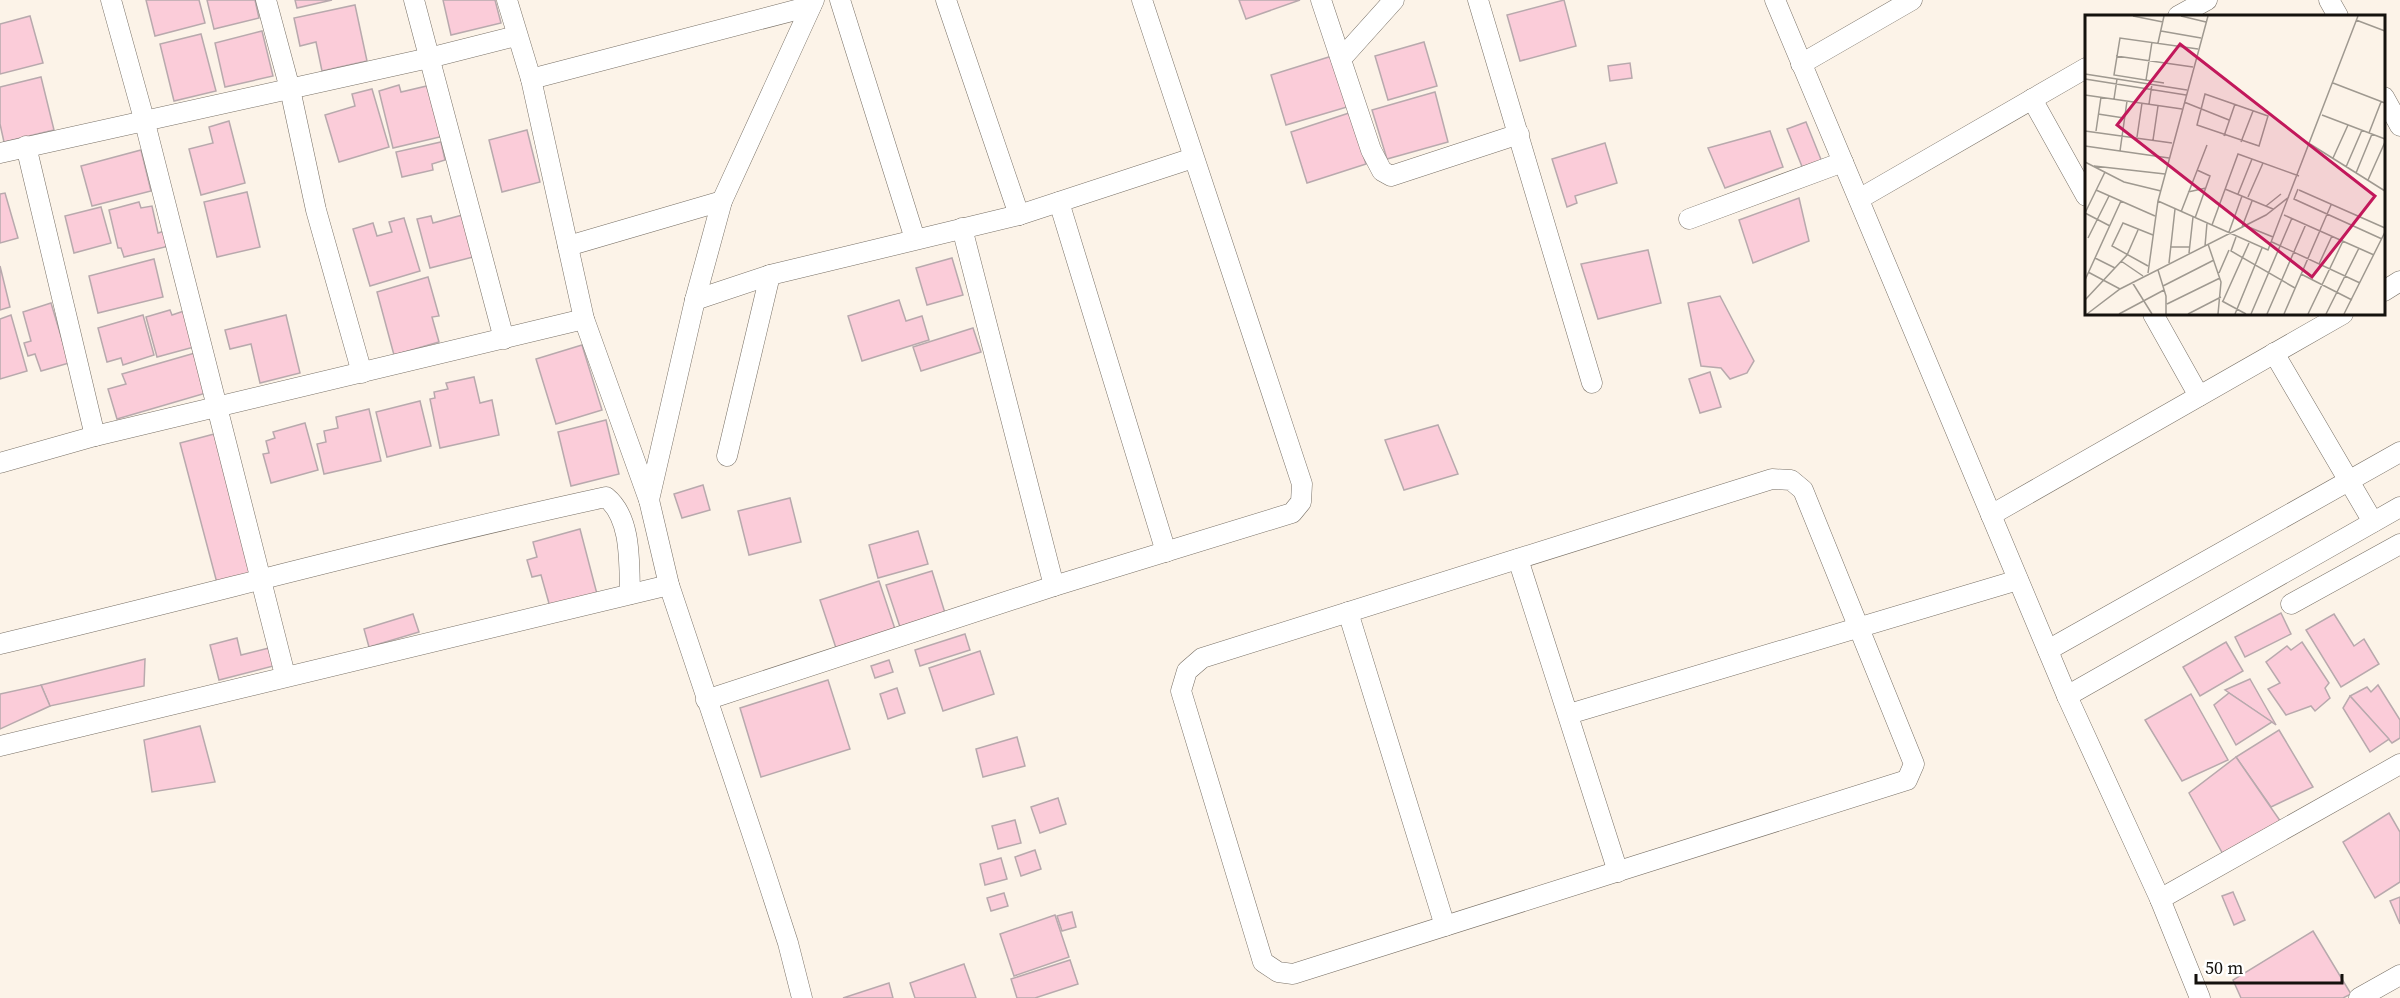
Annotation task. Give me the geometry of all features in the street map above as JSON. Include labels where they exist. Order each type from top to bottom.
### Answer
[{"type":"street","points":[[111,0],[144,119],[285,675]]},
{"type":"street","points":[[266,0],[290,88],[316,210],[362,373]]},
{"type":"street","points":[[414,0],[504,339]]},
{"type":"street","points":[[507,0],[516,36],[531,79],[584,319],[649,500],[669,585],[785,933],[802,998]]},
{"type":"street","points":[[840,0],[915,239]]},
{"type":"street","points":[[946,0],[1019,215]]},
{"type":"street","points":[[706,699],[1054,586],[1292,513],[1301,502],[1302,484],[1142,0]]},
{"type":"street","points":[[1321,0],[1371,150],[1382,171],[1391,176],[1520,134]]},
{"type":"street","points":[[1341,59],[1394,0]]},
{"type":"street","points":[[1478,0],[1520,134],[1592,383]]},
{"type":"street","points":[[1775,0],[2067,696],[2160,900],[2200,998]]},
{"type":"street","points":[[1801,64],[1912,0]]},
{"type":"street","points":[[2180,15],[2207,0]]},
{"type":"street","points":[[2329,0],[2337,15]]},
{"type":"street","points":[[531,79],[812,3]]},
{"type":"street","points":[[649,500],[695,300],[722,201],[812,3]]},
{"type":"street","points":[[0,153],[144,119],[429,58],[516,36]]},
{"type":"street","points":[[1859,199],[2085,70]]},
{"type":"street","points":[[2385,96],[2400,87]]},
{"type":"street","points":[[2032,99],[2085,194]]},
{"type":"street","points":[[2385,99],[2400,126]]},
{"type":"street","points":[[26,146],[95,436]]},
{"type":"street","points":[[695,300],[770,275],[1019,215],[1193,158]]},
{"type":"street","points":[[1689,219],[1843,162]]},
{"type":"street","points":[[568,246],[722,201]]},
{"type":"street","points":[[1059,202],[1166,552]]},
{"type":"street","points":[[962,228],[1054,586]]},
{"type":"street","points":[[727,456],[770,275]]},
{"type":"street","points":[[2385,290],[2400,281]]},
{"type":"street","points":[[2154,315],[2199,396]]},
{"type":"street","points":[[1991,515],[2336,315]]},
{"type":"street","points":[[0,463],[95,436],[217,409],[584,319]]},
{"type":"street","points":[[2274,353],[2373,522]]},
{"type":"street","points":[[2048,650],[2400,452]]},
{"type":"street","points":[[1772,479],[1791,480],[1803,490],[1914,764],[1907,780],[1293,974],[1278,972],[1263,962],[1181,691],[1187,671],[1202,658],[1518,558],[1772,479]]},
{"type":"street","points":[[0,644],[606,497],[616,505],[621,516],[628,552],[630,594]]},
{"type":"street","points":[[2067,696],[2400,507]]},
{"type":"street","points":[[2291,604],[2400,544]]},
{"type":"street","points":[[1518,558],[1618,872]]},
{"type":"street","points":[[1569,714],[2018,580]]},
{"type":"street","points":[[0,746],[285,675],[669,585]]},
{"type":"street","points":[[1348,612],[1445,926]]},
{"type":"street","points":[[2160,900],[2400,764]]},
{"type":"street","points":[[2359,998],[2400,975]]},
{"type":"building","points":[[146,0],[199,0],[205,23],[155,36]]},
{"type":"building","points":[[207,0],[255,0],[259,18],[214,29]]},
{"type":"building","points":[[295,0],[332,0],[297,8]]},
{"type":"building","points":[[443,0],[495,0],[501,23],[451,35]]},
{"type":"building","points":[[1239,0],[1300,0],[1246,19]]},
{"type":"building","points":[[1564,0],[1576,46],[1520,61],[1507,15]]},
{"type":"building","points":[[355,5],[367,61],[322,71],[316,42],[300,46],[294,18]]},
{"type":"building","points":[[30,16],[43,63],[0,74],[0,24]]},
{"type":"building","points":[[262,31],[273,76],[225,87],[215,43]]},
{"type":"building","points":[[201,34],[216,91],[174,101],[160,44]]},
{"type":"building","points":[[1424,42],[1437,86],[1388,100],[1375,56]]},
{"type":"building","points":[[1332,56],[1347,107],[1286,125],[1271,75]]},
{"type":"building","points":[[1630,63],[1632,78],[1610,81],[1608,66]]},
{"type":"building","points":[[41,77],[54,130],[4,142],[0,124],[0,87]]},
{"type":"building","points":[[399,85],[401,92],[431,85],[444,136],[393,148],[379,91]]},
{"type":"building","points":[[372,89],[389,147],[339,162],[325,115],[355,106],[352,94]]},
{"type":"building","points":[[1435,92],[1448,142],[1387,159],[1372,110]]},
{"type":"building","points":[[1349,113],[1366,164],[1307,183],[1291,132]]},
{"type":"building","points":[[229,121],[245,183],[201,195],[189,149],[213,143],[209,127]]},
{"type":"building","points":[[1806,122],[1822,162],[1803,169],[1787,129]]},
{"type":"building","points":[[527,130],[540,182],[502,192],[489,140]]},
{"type":"building","points":[[1770,131],[1783,167],[1725,188],[1708,148]]},
{"type":"building","points":[[441,142],[445,160],[432,164],[433,170],[402,177],[396,152]]},
{"type":"building","points":[[1605,143],[1617,183],[1575,196],[1577,203],[1567,207],[1552,159]]},
{"type":"building","points":[[141,150],[151,191],[92,206],[81,166]]},
{"type":"building","points":[[247,192],[260,247],[217,257],[204,202]]},
{"type":"building","points":[[5,193],[18,238],[0,243],[0,194]]},
{"type":"building","points":[[1799,198],[1809,241],[1753,263],[1739,220]]},
{"type":"building","points":[[139,202],[141,208],[152,206],[158,233],[165,231],[169,246],[124,257],[121,248],[118,248],[109,210]]},
{"type":"building","points":[[101,207],[111,243],[74,253],[65,216]]},
{"type":"building","points":[[466,214],[477,256],[430,268],[417,219],[431,216],[433,223]]},
{"type":"building","points":[[404,218],[420,271],[370,286],[353,229],[373,223],[377,236],[392,232],[389,222]]},
{"type":"building","points":[[1648,250],[1661,303],[1598,319],[1581,264]]},
{"type":"building","points":[[952,258],[963,295],[927,305],[916,268]]},
{"type":"building","points":[[154,259],[163,297],[98,313],[89,276]]},
{"type":"building","points":[[0,266],[10,307],[0,310]]},
{"type":"building","points":[[428,277],[439,316],[432,317],[439,342],[394,355],[377,292]]},
{"type":"building","points":[[1720,296],[1754,361],[1747,373],[1730,379],[1721,368],[1701,366],[1688,303]]},
{"type":"building","points":[[899,300],[906,321],[922,316],[929,340],[862,361],[848,316]]},
{"type":"building","points":[[51,303],[69,363],[41,371],[35,354],[28,356],[24,343],[31,341],[23,312]]},
{"type":"building","points":[[170,310],[172,315],[184,311],[194,347],[157,357],[146,317]]},
{"type":"building","points":[[11,315],[27,371],[0,379],[0,319]]},
{"type":"building","points":[[143,315],[154,355],[123,365],[121,358],[107,362],[98,328]]},
{"type":"building","points":[[286,315],[300,373],[260,383],[251,344],[230,349],[225,330]]},
{"type":"building","points":[[973,328],[981,352],[921,371],[913,347]]},
{"type":"building","points":[[582,345],[602,410],[556,424],[536,359]]},
{"type":"building","points":[[195,353],[206,393],[117,419],[108,389],[126,384],[122,374]]},
{"type":"building","points":[[1710,372],[1721,407],[1700,413],[1689,379]]},
{"type":"building","points":[[474,377],[480,403],[492,400],[499,435],[440,448],[430,399],[435,398],[434,392],[448,389],[446,383]]},
{"type":"building","points":[[420,401],[431,446],[387,457],[376,412]]},
{"type":"building","points":[[369,409],[381,461],[324,474],[317,444],[326,442],[324,431],[338,428],[336,417]]},
{"type":"building","points":[[606,420],[619,474],[571,486],[558,432]]},
{"type":"building","points":[[305,423],[318,470],[271,483],[263,454],[269,453],[266,441],[275,438],[273,432]]},
{"type":"building","points":[[1438,425],[1458,474],[1404,490],[1385,440]]},
{"type":"building","points":[[218,433],[255,573],[217,583],[180,443]]},
{"type":"building","points":[[703,485],[710,510],[682,518],[674,494]]},
{"type":"building","points":[[790,498],[801,542],[749,555],[738,511]]},
{"type":"building","points":[[580,529],[597,594],[550,607],[541,575],[532,577],[527,560],[537,557],[533,542]]},
{"type":"building","points":[[918,531],[928,564],[878,578],[869,545]]},
{"type":"building","points":[[932,571],[945,613],[900,627],[886,585]]},
{"type":"building","points":[[879,581],[895,629],[836,648],[820,600]]},
{"type":"building","points":[[2281,613],[2291,634],[2245,657],[2235,637]]},
{"type":"building","points":[[413,614],[419,632],[369,647],[364,629]]},
{"type":"building","points":[[2334,614],[2354,646],[2364,639],[2379,664],[2341,687],[2306,630]]},
{"type":"building","points":[[965,634],[970,650],[920,666],[915,650]]},
{"type":"building","points":[[237,638],[241,655],[273,647],[277,665],[219,680],[210,645]]},
{"type":"building","points":[[2226,642],[2243,671],[2200,696],[2183,667]]},
{"type":"building","points":[[2302,642],[2329,683],[2325,688],[2330,698],[2315,711],[2311,706],[2286,715],[2268,689],[2280,683],[2266,662],[2287,646],[2291,650]]},
{"type":"building","points":[[980,651],[994,694],[943,711],[929,668]]},
{"type":"building","points":[[145,659],[144,686],[50,706],[41,685]]},
{"type":"building","points":[[889,660],[893,672],[875,678],[871,666]]},
{"type":"building","points":[[2250,679],[2276,725],[2225,690]]},
{"type":"building","points":[[828,680],[850,749],[761,777],[740,708]]},
{"type":"building","points":[[41,685],[50,706],[0,729],[0,694]]},
{"type":"building","points":[[2378,685],[2400,720],[2400,738],[2392,743],[2350,696],[2367,687],[2371,692]]},
{"type":"building","points":[[897,688],[905,713],[888,719],[880,694]]},
{"type":"building","points":[[2229,693],[2272,722],[2236,745],[2214,705]]},
{"type":"building","points":[[2191,694],[2228,760],[2182,781],[2145,720]]},
{"type":"building","points":[[2350,696],[2389,739],[2370,752],[2343,708]]},
{"type":"building","points":[[200,726],[215,782],[152,792],[144,740]]},
{"type":"building","points":[[2279,730],[2313,787],[2271,807],[2236,757]]},
{"type":"building","points":[[1017,737],[1025,766],[983,777],[976,749]]},
{"type":"building","points":[[2236,757],[2283,825],[2224,856],[2189,793]]},
{"type":"building","points":[[1058,798],[1066,824],[1040,833],[1031,807]]},
{"type":"building","points":[[2389,813],[2400,832],[2400,882],[2375,898],[2343,842]]},
{"type":"building","points":[[1015,820],[1021,843],[998,849],[992,826]]},
{"type":"building","points":[[1035,850],[1041,869],[1021,876],[1015,857]]},
{"type":"building","points":[[1001,858],[1007,879],[985,885],[980,864]]},
{"type":"building","points":[[2233,892],[2245,920],[2234,925],[2222,896]]},
{"type":"building","points":[[1004,893],[1008,906],[991,911],[987,898]]},
{"type":"building","points":[[2400,897],[2400,924],[2390,901]]},
{"type":"building","points":[[1072,912],[1076,927],[1062,931],[1057,916]]},
{"type":"building","points":[[1055,915],[1069,957],[1014,976],[1000,934]]},
{"type":"building","points":[[2313,931],[2351,994],[2343,998],[2241,998],[2233,980]]},
{"type":"building","points":[[1070,960],[1078,984],[1035,998],[1017,998],[1011,979]]},
{"type":"building","points":[[964,964],[976,998],[915,998],[910,983]]},
{"type":"building","points":[[889,983],[893,998],[843,998]]}]
